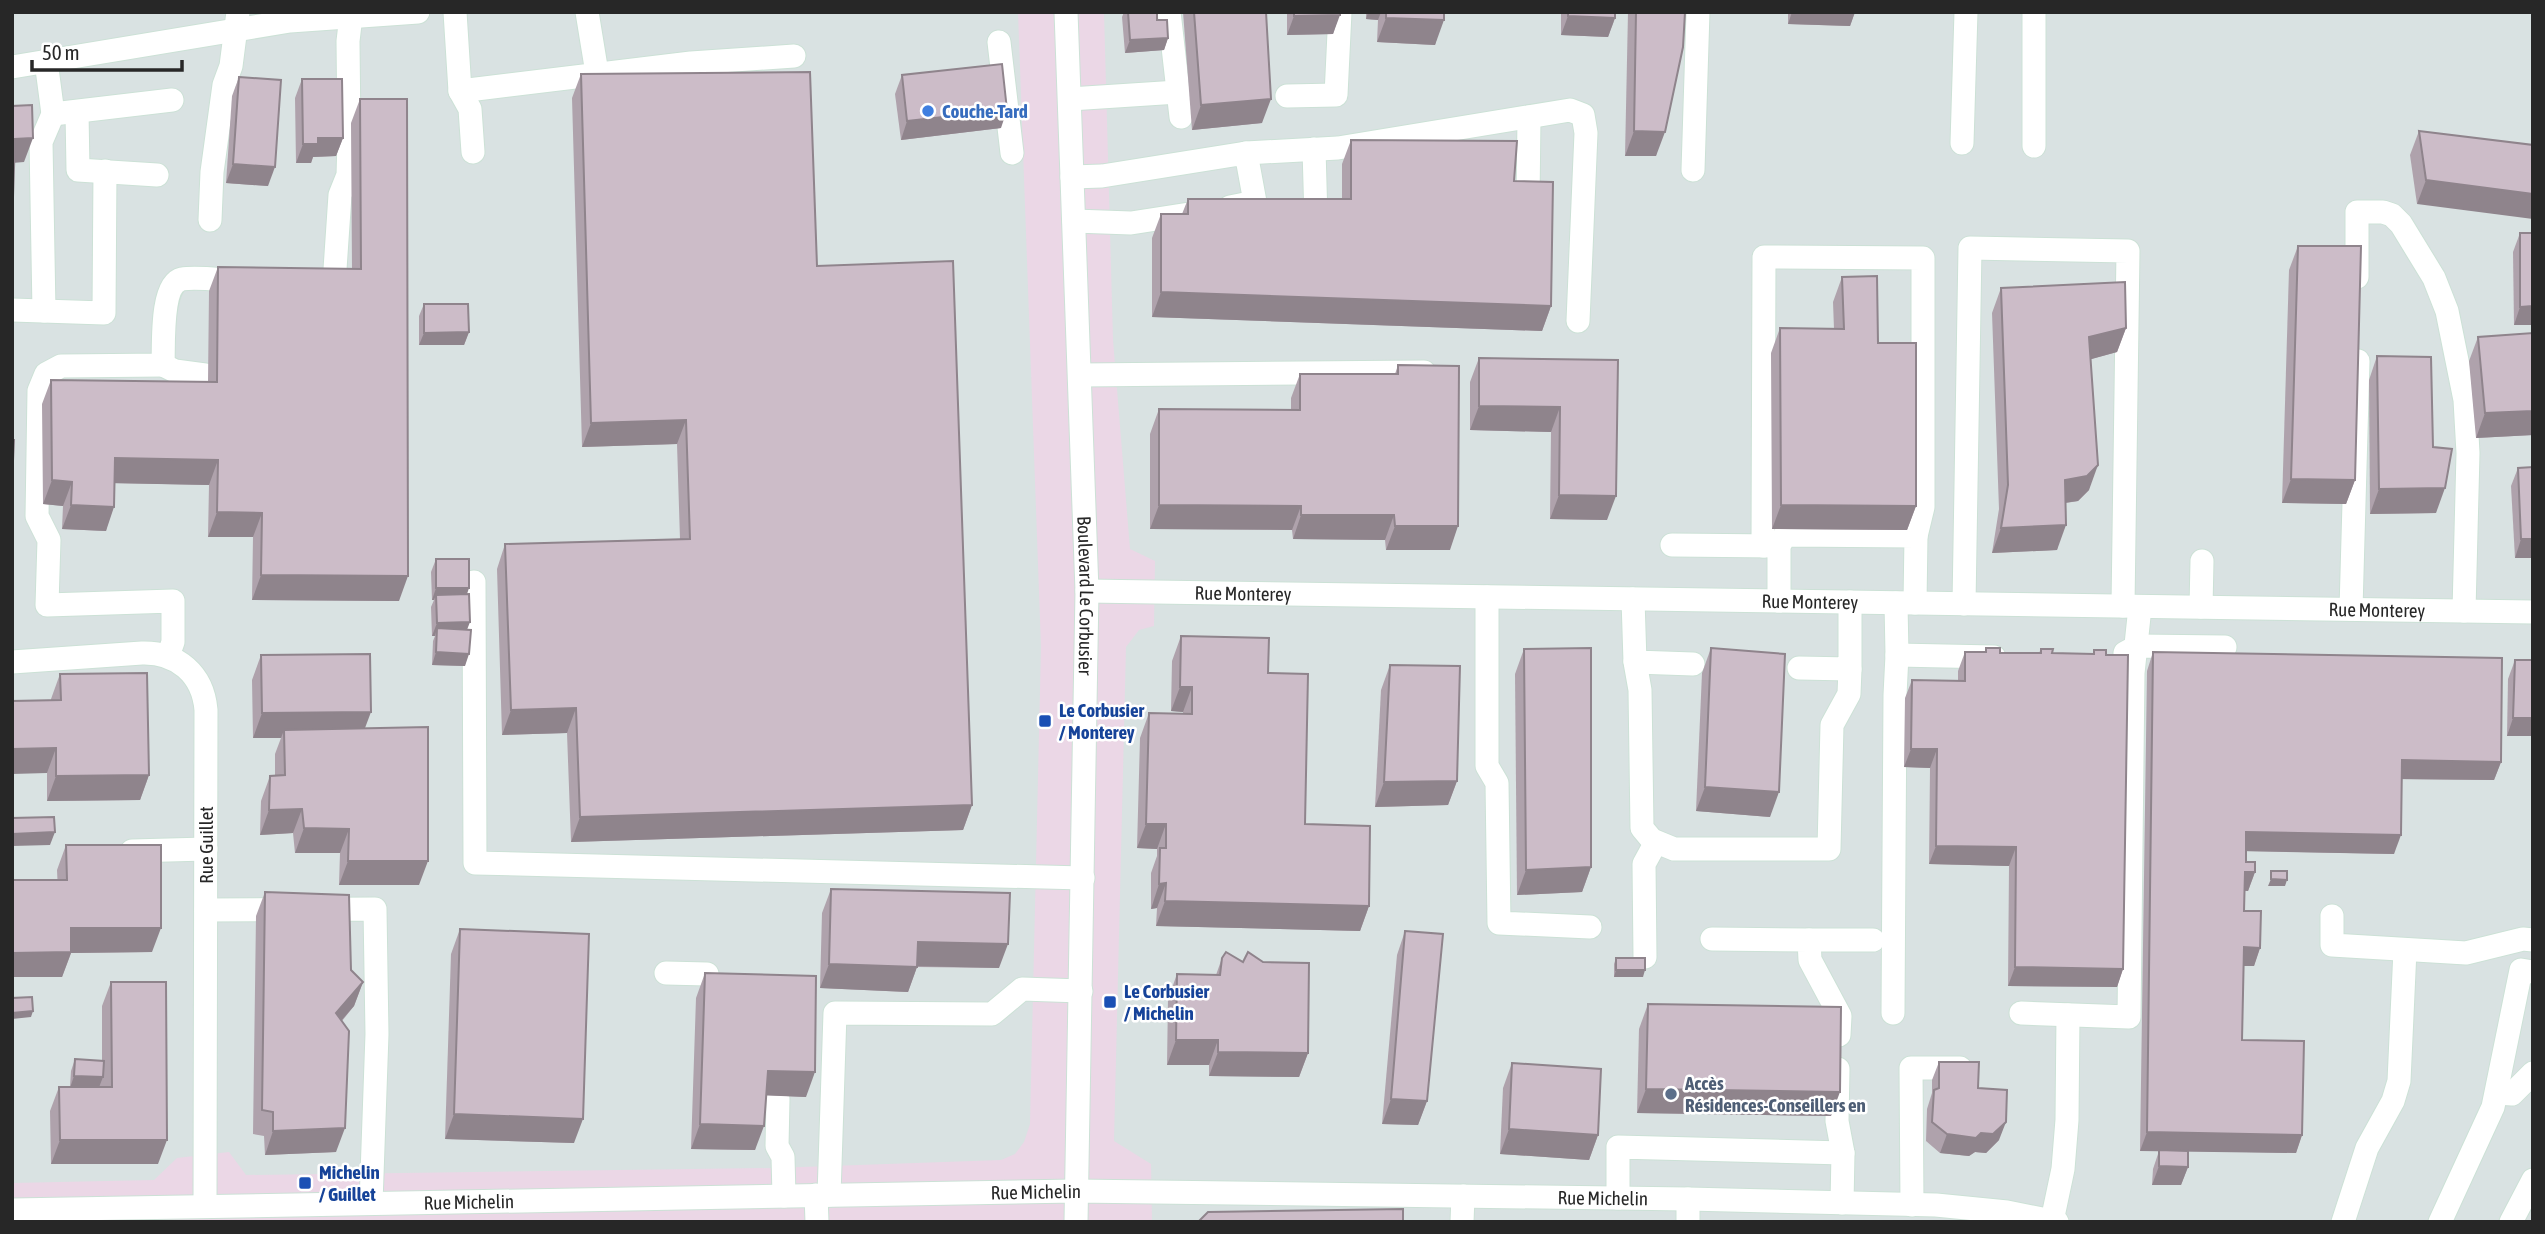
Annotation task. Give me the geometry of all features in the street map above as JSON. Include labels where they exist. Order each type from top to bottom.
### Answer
[{"type":"street","points":[[12,67],[238,21],[418,12]]},
{"type":"street","points":[[455,12],[460,91],[470,110],[473,152]]},
{"type":"street","points":[[587,12],[597,73]]},
{"type":"street","name":"Boulevard Le Corbusier","points":[[1066,12],[1087,591],[1076,1222]]},
{"type":"street","points":[[1169,12],[1181,117]]},
{"type":"street","points":[[1287,96],[1336,95],[1340,12]]},
{"type":"street","points":[[1693,170],[1698,12]]},
{"type":"street","points":[[1962,143],[1966,12]]},
{"type":"street","points":[[2034,12],[2034,146]]},
{"type":"street","points":[[293,283],[334,284],[340,195],[348,175],[348,41],[351,16]]},
{"type":"street","points":[[210,220],[212,172],[224,85],[231,66],[238,21]]},
{"type":"street","points":[[999,43],[1012,153]]},
{"type":"street","points":[[460,91],[691,63],[794,56]]},
{"type":"street","points":[[44,311],[41,142],[53,114],[47,61]]},
{"type":"street","points":[[1070,99],[1178,92]]},
{"type":"street","points":[[53,114],[172,100]]},
{"type":"street","points":[[1072,177],[1102,176],[1246,153],[1338,148],[1570,110],[1583,115],[1586,123],[1578,321]]},
{"type":"street","points":[[77,112],[78,170],[157,175]]},
{"type":"street","points":[[1528,202],[1529,117]]},
{"type":"street","points":[[1314,149],[1316,219]]},
{"type":"street","points":[[1074,221],[1131,223],[1255,202],[1246,153]]},
{"type":"street","points":[[12,310],[104,313],[105,172]]},
{"type":"street","points":[[2358,295],[2357,212],[2384,212],[2392,215],[2401,224],[2434,278],[2447,311],[2461,372],[2468,453],[2464,611]]},
{"type":"street","points":[[1964,604],[1970,248],[2128,251],[2132,606],[2138,646],[2133,673],[2129,1017],[2021,1013]]},
{"type":"street","points":[[1779,601],[1771,546],[1764,257],[1923,258],[1923,507],[1897,655],[1893,1013]]},
{"type":"street","points":[[163,365],[167,299],[173,285],[183,279],[265,282]]},
{"type":"street","points":[[2351,609],[2358,337]]},
{"type":"street","points":[[12,662],[145,652],[168,656],[173,642],[173,601],[47,605],[49,541],[37,516],[38,401],[46,374],[61,366],[163,365],[175,371],[205,376]]},
{"type":"street","points":[[1080,376],[1434,372]]},
{"type":"street","points":[[1672,545],[1771,546],[1785,535],[1916,536]]},
{"type":"street","points":[[2201,607],[2202,561]]},
{"type":"street","points":[[474,582],[475,863],[1083,878]]},
{"type":"street","name":"Rue Monterey","points":[[1087,591],[2533,612]]},
{"type":"street","points":[[1488,597],[1487,765],[1497,783],[1499,923],[1590,927]]},
{"type":"street","points":[[1633,599],[1635,662],[1640,690],[1642,828],[1646,835],[1656,842],[1674,849],[1829,849],[1832,725],[1850,694],[1850,602]]},
{"type":"street","points":[[2101,659],[2114,659],[2138,646],[2225,648]]},
{"type":"street","points":[[1897,655],[2020,657]]},
{"type":"street","name":"Rue Guillet","points":[[168,656],[182,663],[193,674],[201,687],[205,702],[205,1206]]},
{"type":"street","points":[[1635,662],[1693,664]]},
{"type":"street","points":[[1799,668],[1850,669]]},
{"type":"street","points":[[1645,957],[1644,864],[1656,842]]},
{"type":"street","points":[[132,851],[206,849]]},
{"type":"street","points":[[206,910],[375,909],[377,1034],[371,1203]]},
{"type":"street","points":[[2332,916],[2332,945],[2466,953],[2523,939],[2533,940]]},
{"type":"street","points":[[1712,939],[1873,940]]},
{"type":"street","points":[[1809,940],[1810,960],[1840,1016],[1837,1121],[1856,1210]]},
{"type":"street","points":[[2343,1222],[2367,1148],[2393,1101],[2399,1081],[2405,950]]},
{"type":"street","points":[[2440,1222],[2487,1121],[2497,1093],[2521,970],[2533,972]]},
{"type":"street","points":[[666,973],[707,974]]},
{"type":"street","points":[[817,1222],[823,1195],[835,1013],[992,1014],[1022,989],[1081,991]]},
{"type":"street","points":[[2055,1221],[2067,1120],[2068,1015]]},
{"type":"street","points":[[1899,1210],[1911,1068],[1960,1068]]},
{"type":"street","points":[[2497,1093],[2507,1096],[2512,1094],[2533,1073]]},
{"type":"street","points":[[784,1100],[777,1146],[783,1157],[784,1196]]},
{"type":"street","points":[[1618,1198],[1618,1147],[1843,1153]]},
{"type":"street","points":[[2511,1222],[2533,1180]]},
{"type":"street","name":"Rue Michelin","points":[[12,1210],[175,1214],[205,1206],[371,1203],[584,1210],[784,1196],[1076,1191],[1618,1198],[1688,1210],[1983,1209],[2055,1221]]},
{"type":"street","points":[[1462,1222],[1463,1196]]},
{"type":"shaded area","points":[[12,12],[1018,12],[1041,647],[1030,1124],[1024,1142],[1015,1154],[1001,1160],[773,1168],[246,1175],[229,1152],[177,1158],[154,1180],[12,1183]]},
{"type":"shaded area","points":[[1104,12],[2533,12],[2533,1222],[1152,1222],[1151,1164],[1114,1141],[1126,647],[1139,630],[1154,626],[1155,561],[1130,549],[1113,340]]},
{"type":"building","points":[[1128,12],[1157,12],[1157,20],[1167,20],[1168,38],[1130,40]]},
{"type":"building","points":[[1194,12],[1266,12],[1271,99],[1201,105]]},
{"type":"building","points":[[1294,12],[1340,12],[1340,15],[1294,16]]},
{"type":"building","points":[[1386,12],[1444,12],[1444,20],[1386,18]]},
{"type":"building","points":[[1568,12],[1615,12],[1615,18],[1568,16]]},
{"type":"building","points":[[1636,12],[1685,12],[1683,47],[1665,132],[1634,131]]},
{"type":"building","points":[[1002,64],[1007,110],[907,121],[902,75]]},
{"type":"building","points":[[810,72],[817,266],[953,261],[972,805],[580,817],[576,708],[511,710],[505,544],[690,539],[686,420],[591,423],[581,74]]},
{"type":"building","points":[[239,77],[281,80],[275,167],[233,164]]},
{"type":"building","points":[[302,79],[342,79],[343,138],[318,138],[318,144],[303,144]]},
{"type":"building","points":[[360,99],[407,99],[408,576],[261,575],[262,513],[217,512],[218,460],[115,458],[114,507],[71,505],[72,482],[52,480],[51,380],[217,382],[218,267],[361,269]]},
{"type":"building","points":[[32,105],[33,138],[15,139],[12,226],[12,106]]},
{"type":"building","points":[[2419,131],[2533,145],[2533,194],[2426,180]]},
{"type":"building","points":[[1351,140],[1517,141],[1514,181],[1553,182],[1551,306],[1161,292],[1161,214],[1188,214],[1188,199],[1351,199]]},
{"type":"building","points":[[2520,233],[2533,233],[2533,306],[2520,307]]},
{"type":"building","points":[[2298,246],[2361,246],[2355,480],[2291,479]]},
{"type":"building","points":[[1877,276],[1878,343],[1916,343],[1916,506],[1781,505],[1780,328],[1844,329],[1842,277]]},
{"type":"building","points":[[2125,282],[2126,328],[2089,337],[2098,465],[2087,476],[2065,480],[2066,525],[2001,528],[2008,485],[2001,288]]},
{"type":"building","points":[[424,304],[468,304],[469,332],[424,333]]},
{"type":"building","points":[[2533,333],[2533,411],[2485,413],[2478,337]]},
{"type":"building","points":[[2377,356],[2431,357],[2433,447],[2452,449],[2445,488],[2379,489]]},
{"type":"building","points":[[1479,358],[1618,360],[1616,496],[1559,495],[1560,407],[1479,406]]},
{"type":"building","points":[[1398,365],[1459,366],[1458,526],[1395,526],[1394,515],[1301,515],[1301,506],[1159,505],[1159,409],[1300,410],[1300,374],[1398,374]]},
{"type":"building","points":[[12,440],[14,440],[12,482]]},
{"type":"building","points":[[2533,467],[2533,539],[2521,539],[2518,468]]},
{"type":"building","points":[[436,559],[469,559],[469,588],[436,588]]},
{"type":"building","points":[[469,594],[470,622],[437,623],[436,595]]},
{"type":"building","points":[[437,628],[471,630],[469,654],[436,652]]},
{"type":"building","points":[[1181,636],[1269,638],[1268,673],[1308,674],[1305,824],[1370,826],[1369,906],[1165,901],[1166,883],[1159,884],[1160,848],[1166,848],[1166,824],[1146,824],[1149,713],[1192,714],[1192,687],[1180,687]]},
{"type":"building","points":[[1591,648],[1591,867],[1526,870],[1524,649]]},
{"type":"building","points":[[1711,648],[1785,654],[1779,792],[1705,787]]},
{"type":"building","points":[[1986,648],[2000,648],[2000,653],[2041,653],[2041,649],[2053,649],[2052,653],[2094,654],[2094,650],[2106,650],[2106,655],[2128,655],[2123,969],[2015,967],[2016,847],[1936,846],[1937,749],[1911,749],[1912,680],[1965,681],[1965,652],[1986,652]]},
{"type":"building","points":[[2153,652],[2502,658],[2501,762],[2402,760],[2401,835],[2246,832],[2246,862],[2255,862],[2255,872],[2245,872],[2244,911],[2261,911],[2260,948],[2244,947],[2242,1040],[2304,1041],[2302,1135],[2147,1132]]},
{"type":"building","points":[[370,654],[371,712],[262,713],[261,655]]},
{"type":"building","points":[[2515,660],[2533,660],[2533,718],[2513,718]]},
{"type":"building","points":[[1390,665],[1460,666],[1457,781],[1384,782]]},
{"type":"building","points":[[147,673],[149,775],[56,776],[56,748],[12,749],[12,701],[61,700],[60,674]]},
{"type":"building","points":[[428,727],[428,861],[348,861],[349,829],[304,828],[302,809],[269,810],[270,776],[285,775],[284,730]]},
{"type":"building","points":[[54,817],[55,832],[12,834],[12,818]]},
{"type":"building","points":[[66,845],[161,845],[161,928],[71,928],[71,952],[12,953],[12,880],[67,880]]},
{"type":"building","points":[[2271,871],[2287,871],[2287,880],[2271,879]]},
{"type":"building","points":[[831,889],[1010,893],[1008,944],[918,942],[917,967],[829,964]]},
{"type":"building","points":[[265,892],[349,895],[351,970],[363,982],[336,1013],[349,1031],[345,1128],[273,1131],[273,1112],[262,1110]]},
{"type":"building","points":[[460,929],[589,934],[583,1119],[454,1114]]},
{"type":"building","points":[[1405,931],[1443,934],[1427,1101],[1391,1099]]},
{"type":"building","points":[[1226,952],[1243,962],[1248,952],[1263,962],[1309,963],[1308,1053],[1218,1052],[1218,1040],[1176,1040],[1177,974],[1220,975],[1222,958]]},
{"type":"building","points":[[1616,958],[1645,958],[1645,970],[1616,970]]},
{"type":"building","points":[[705,973],[816,976],[815,1072],[768,1071],[764,1126],[700,1124]]},
{"type":"building","points":[[111,982],[166,982],[167,1140],[60,1140],[59,1087],[112,1087]]},
{"type":"building","points":[[32,997],[33,1011],[12,1013],[12,998]]},
{"type":"building","points":[[1648,1004],[1841,1007],[1840,1092],[1646,1089]]},
{"type":"building","points":[[75,1059],[104,1061],[103,1077],[74,1076]]},
{"type":"building","points":[[1939,1062],[1979,1062],[1978,1088],[2007,1090],[2006,1122],[1993,1134],[1981,1133],[1976,1138],[1947,1134],[1932,1122],[1934,1090],[1939,1088]]},
{"type":"building","points":[[1512,1063],[1601,1069],[1598,1135],[1509,1129]]},
{"type":"building","points":[[2159,1150],[2188,1151],[2188,1167],[2159,1166]]},
{"type":"building","points":[[1403,1209],[1403,1222],[1198,1222],[1208,1212]]},
{"type":"place","name":"Couche-Tard","points":[[928,111]]},
{"type":"place","name":"Le Corbusier / Monterey","points":[[1045,721]]},
{"type":"place","name":"Le Corbusier / Michelin","points":[[1110,1002]]},
{"type":"place","name":"Accès Résidences-Conseillers en","points":[[1671,1094]]},
{"type":"place","name":"Michelin / Guillet","points":[[305,1183]]}]
